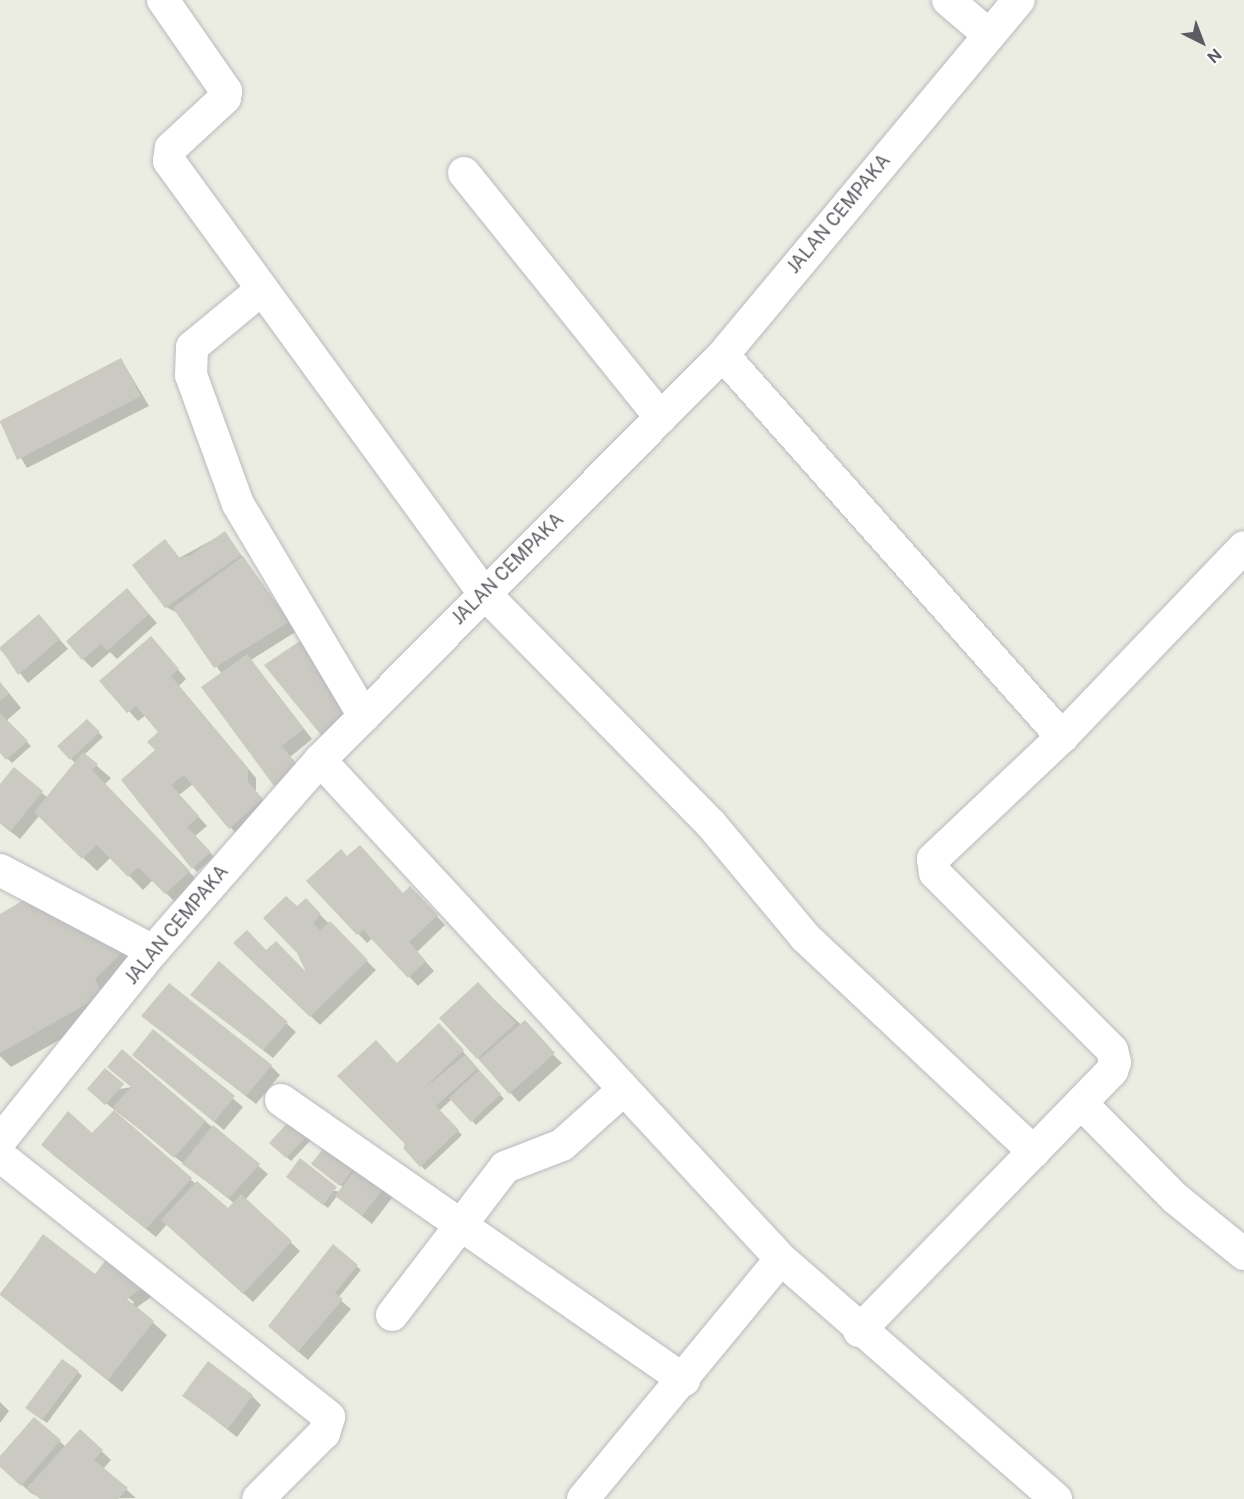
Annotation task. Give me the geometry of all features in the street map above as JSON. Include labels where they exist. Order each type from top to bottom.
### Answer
[{"type":"street","points":[[163,0],[226,91],[225,98],[171,148],[169,161],[483,592],[711,824],[805,937],[1034,1152]]},
{"type":"street","points":[[948,0],[989,35]]},
{"type":"street","name":"JALAN CEMPAKA","points":[[0,1141],[153,951],[320,760],[483,592],[723,355],[1019,0]]},
{"type":"street","points":[[464,173],[661,418]]},
{"type":"street","points":[[261,290],[192,347],[191,375],[238,504],[364,716]]},
{"type":"street","points":[[723,355],[1062,737]]},
{"type":"street","points":[[860,1331],[1112,1071],[1112,1050],[932,866],[1062,737],[1244,548]]},
{"type":"street","points":[[320,760],[621,1092],[781,1259],[860,1331],[1056,1499]]},
{"type":"street","points":[[0,870],[153,951]]},
{"type":"street","points":[[392,1315],[458,1225],[505,1167],[562,1144],[621,1092]]},
{"type":"street","points":[[281,1100],[684,1380]]},
{"type":"street","points":[[1081,1103],[1175,1198],[1244,1254]]},
{"type":"street","points":[[0,1156],[329,1417],[324,1433],[258,1499]]},
{"type":"street","points":[[583,1499],[684,1380],[781,1259]]},
{"type":"building","points":[[121,358],[141,396],[17,460],[0,421]]},
{"type":"building","points":[[225,531],[241,555],[165,608],[132,565],[165,539],[179,557],[189,556]]},
{"type":"building","points":[[243,556],[289,622],[214,668],[173,608]]},
{"type":"building","points":[[127,588],[149,614],[107,651],[101,644],[82,660],[66,641]]},
{"type":"building","points":[[39,614],[60,639],[18,675],[0,647]]},
{"type":"building","points":[[151,636],[179,669],[171,676],[248,768],[248,782],[263,799],[229,829],[184,775],[171,785],[199,816],[187,827],[211,852],[192,869],[121,780],[155,750],[147,742],[158,732],[136,706],[127,713],[99,681]]},
{"type":"building","points":[[306,637],[352,712],[325,740],[264,665]]},
{"type":"building","points":[[247,654],[304,729],[282,746],[299,767],[274,786],[201,687]]},
{"type":"building","points":[[0,683],[9,694],[0,701]]},
{"type":"building","points":[[0,713],[28,741],[6,760],[0,753]]},
{"type":"building","points":[[87,719],[100,732],[70,760],[57,746]]},
{"type":"building","points":[[83,752],[98,764],[92,770],[190,871],[165,894],[138,867],[128,877],[97,845],[82,859],[34,812]]},
{"type":"building","points":[[14,767],[43,791],[10,832],[0,823],[0,784]]},
{"type":"building","points":[[360,845],[403,893],[410,886],[438,915],[409,942],[426,961],[408,978],[363,930],[357,935],[306,881],[341,849],[347,856]]},
{"type":"building","points":[[37,892],[131,944],[95,979],[103,995],[0,1053],[0,914]]},
{"type":"building","points":[[286,896],[297,906],[306,898],[321,914],[313,923],[320,930],[330,921],[368,960],[310,1017],[233,943],[247,930],[266,950],[276,941],[306,972],[297,953],[263,918]]},
{"type":"building","points":[[219,961],[288,1022],[263,1050],[190,995]]},
{"type":"building","points":[[478,982],[516,1023],[477,1059],[439,1018]]},
{"type":"building","points":[[169,983],[272,1065],[246,1096],[141,1016]]},
{"type":"building","points":[[525,1020],[555,1053],[509,1094],[479,1060]]},
{"type":"building","points":[[439,1023],[464,1050],[421,1091],[465,1055],[477,1069],[436,1106],[459,1130],[420,1167],[403,1148],[406,1145],[337,1076],[376,1040],[397,1063]]},
{"type":"building","points":[[153,1029],[235,1096],[214,1122],[132,1055]]},
{"type":"building","points":[[122,1049],[206,1121],[174,1158],[113,1107],[131,1087],[107,1067]]},
{"type":"building","points":[[105,1068],[124,1084],[105,1105],[87,1089]]},
{"type":"building","points":[[479,1070],[501,1094],[471,1122],[449,1098]]},
{"type":"building","points":[[114,1110],[192,1178],[146,1229],[41,1145],[68,1111],[92,1133]]},
{"type":"building","points":[[291,1119],[308,1135],[286,1158],[269,1143]]},
{"type":"building","points":[[213,1125],[260,1164],[229,1198],[182,1164]]},
{"type":"building","points":[[332,1137],[361,1159],[340,1186],[311,1164]]},
{"type":"building","points":[[300,1158],[337,1187],[323,1205],[286,1177]]},
{"type":"building","points":[[363,1159],[390,1180],[362,1216],[335,1196]]},
{"type":"building","points":[[197,1181],[228,1208],[241,1194],[292,1241],[243,1294],[161,1220]]},
{"type":"building","points":[[43,1234],[95,1274],[115,1248],[154,1279],[127,1299],[154,1321],[108,1380],[0,1295]]},
{"type":"building","points":[[333,1244],[358,1265],[335,1293],[343,1299],[298,1352],[268,1326]]},
{"type":"building","points":[[62,1359],[79,1371],[42,1420],[25,1408]]},
{"type":"building","points":[[208,1361],[253,1395],[228,1429],[182,1396]]},
{"type":"building","points":[[34,1417],[61,1440],[21,1486],[0,1467],[0,1456]]},
{"type":"building","points":[[80,1429],[103,1450],[94,1460],[128,1488],[118,1499],[40,1499],[27,1488]]}]
